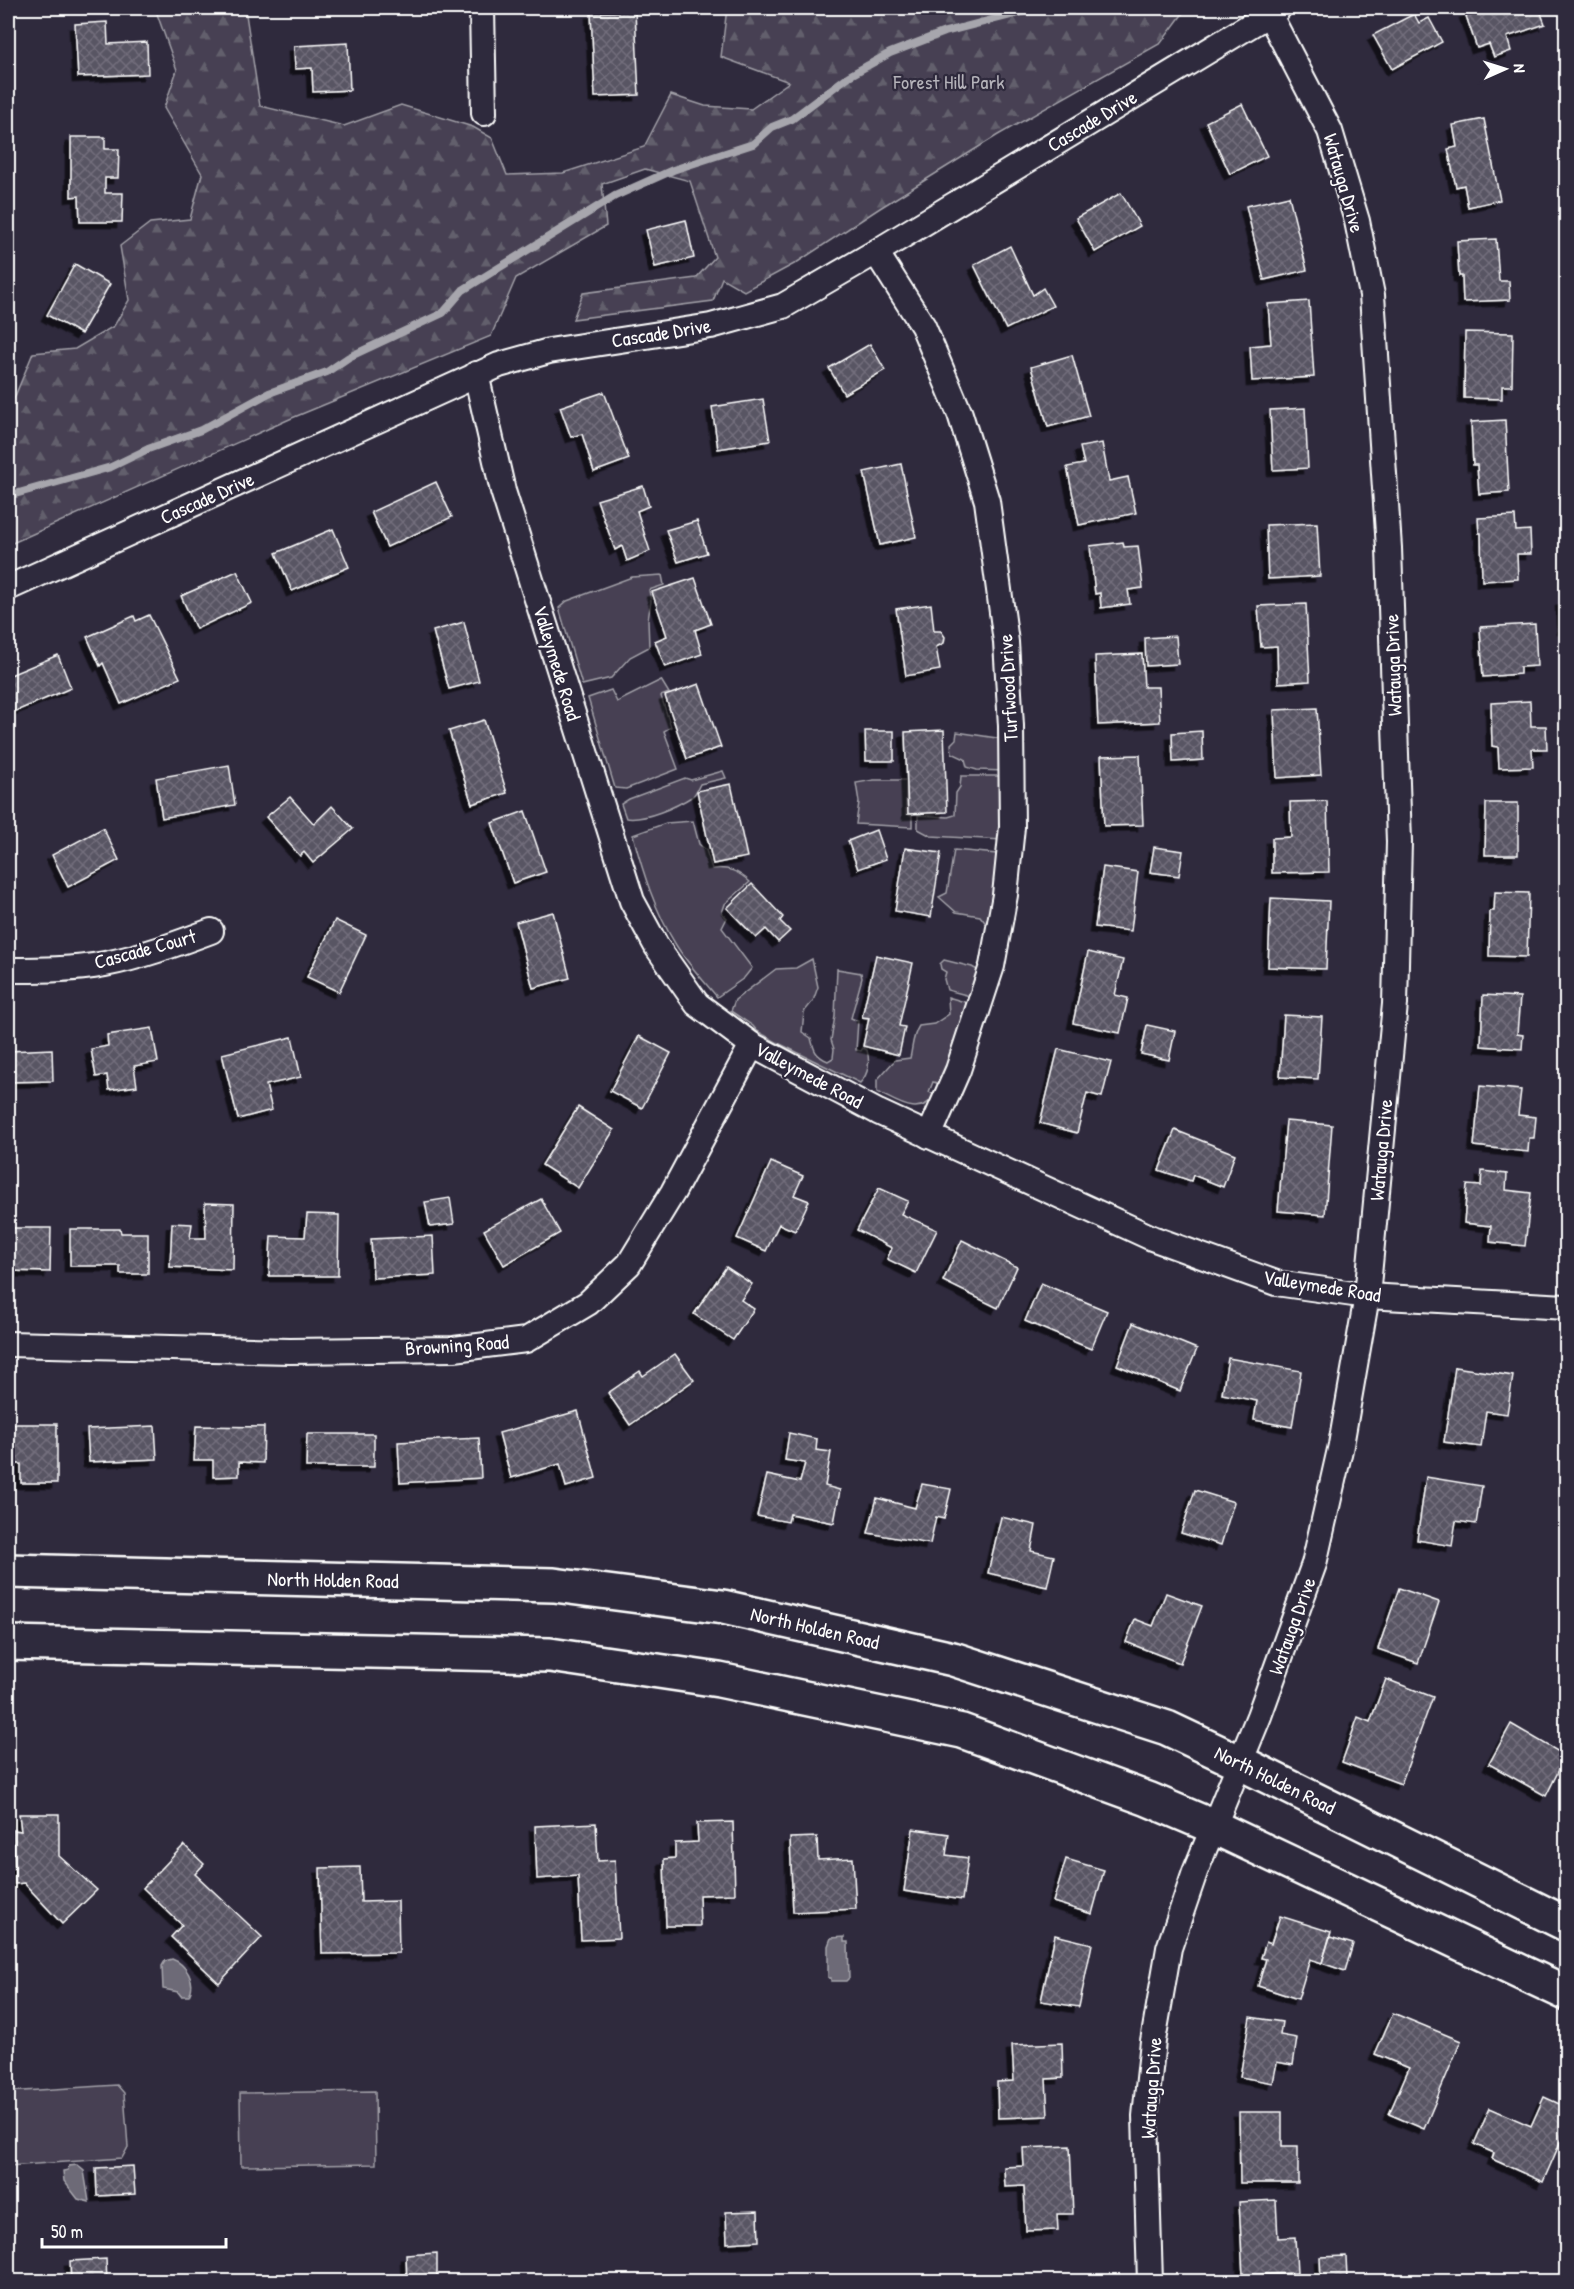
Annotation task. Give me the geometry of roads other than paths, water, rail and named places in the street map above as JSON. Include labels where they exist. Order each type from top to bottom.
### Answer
[{"type":"main road","name":"North Holden Road","points":[[8,1571],[554,1585],[723,1607],[953,1659],[1167,1728],[1566,1924]]},
{"type":"main road","points":[[8,1643],[550,1655],[719,1680],[962,1731],[1148,1799],[1214,1827],[1566,1993]]},
{"type":"street","points":[[482,8],[484,113]]},
{"type":"street","name":"Cascade Drive","points":[[8,588],[499,365],[549,351],[711,326],[783,306],[876,252],[1271,10]]},
{"type":"street","name":"Watauga Drive","points":[[1150,2282],[1145,2116],[1153,2041],[1169,1948],[1195,1872],[1241,1763],[1314,1564],[1341,1445],[1367,1296],[1395,1004],[1399,842],[1389,548],[1372,296],[1357,221],[1330,131],[1271,10]]},
{"type":"street","name":"Turfwood Drive","points":[[876,252],[922,326],[960,414],[987,501],[1006,642],[1011,726],[1012,827],[1005,895],[992,966],[958,1070],[929,1136]]},
{"type":"street","name":"Valleymede Road","points":[[476,374],[503,491],[632,901],[657,947],[697,1004],[752,1045],[878,1112],[1152,1238],[1276,1283],[1367,1296],[1566,1306]]},
{"type":"street","name":"Cascade Court","points":[[8,970],[41,970],[104,964],[155,951],[211,931]]},
{"type":"street","name":"Browning Road","points":[[8,1344],[290,1351],[454,1349],[525,1340],[588,1303],[629,1264],[673,1192],[752,1045]]},
{"type":"waterway","points":[[8,496],[111,467],[148,449],[201,430],[269,393],[327,372],[349,357],[443,313],[463,290],[615,196],[673,170],[753,144],[772,127],[792,119],[849,76],[890,53],[945,32],[1038,8]]},
{"type":"park label","name":"Forest Hill Park","points":[[949,82]]}]
